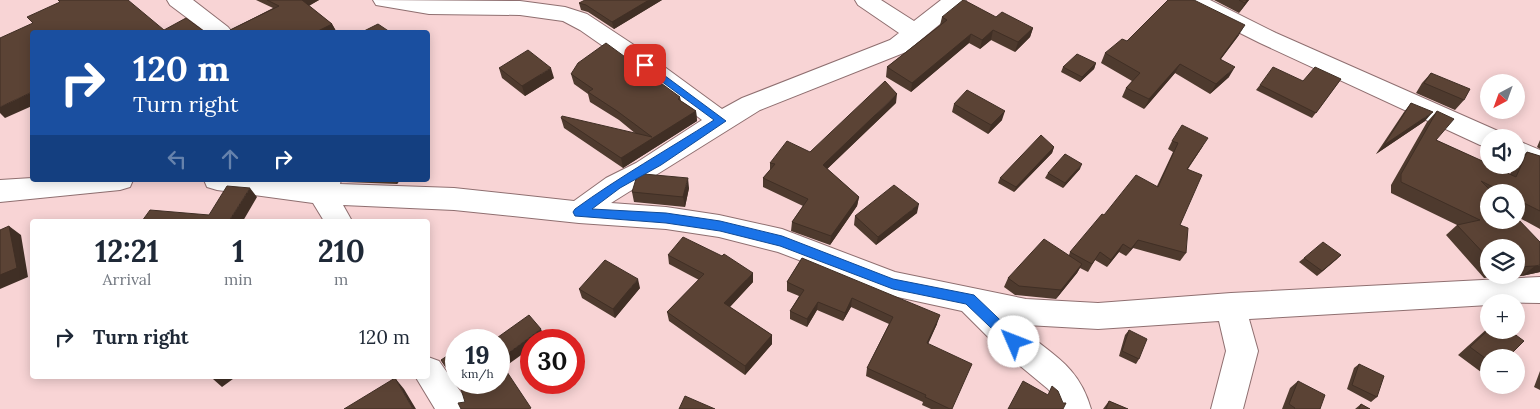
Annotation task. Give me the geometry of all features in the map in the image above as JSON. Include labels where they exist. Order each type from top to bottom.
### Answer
[{"type":"street","points":[[178,0],[217,30]]},
{"type":"street","points":[[384,0],[406,6],[508,8],[566,14],[578,19],[614,42],[721,121]]},
{"type":"street","points":[[866,0],[915,33]]},
{"type":"street","points":[[579,212],[616,185],[645,170],[751,104],[887,51],[915,33],[955,0]]},
{"type":"street","points":[[1192,0],[1268,38],[1480,134]]},
{"type":"street","points":[[1525,154],[1540,161]]},
{"type":"street","points":[[0,191],[96,182]]},
{"type":"street","points":[[248,182],[325,187],[579,212],[666,218],[720,226],[782,241],[893,284],[1026,312],[1098,316],[1231,306],[1540,290]]},
{"type":"street","points":[[325,187],[337,219]]},
{"type":"street","points":[[969,299],[1014,342],[1058,376],[1068,389],[1075,409]]},
{"type":"street","points":[[1227,409],[1242,351],[1231,306]]},
{"type":"street","points":[[430,375],[453,409]]},
{"type":"building","points":[[58,0],[128,0],[164,30],[30,30],[30,93],[0,107],[0,38],[33,23],[27,17],[60,2]]},
{"type":"building","points":[[267,0],[302,0],[332,24],[320,30],[230,30],[279,6]]},
{"type":"building","points":[[585,0],[649,0],[612,22],[586,5],[579,3]]},
{"type":"building","points":[[963,0],[996,17],[1002,12],[1033,28],[1018,42],[993,30],[982,40],[971,34],[912,83],[887,67],[947,20],[942,17]]},
{"type":"building","points":[[1168,0],[1194,0],[1245,25],[1220,59],[1235,67],[1216,84],[1180,64],[1149,99],[1126,88],[1140,73],[1105,53],[1122,39],[1127,41]]},
{"type":"building","points":[[186,18],[202,30],[164,30]]},
{"type":"building","points":[[378,24],[387,30],[366,30]]},
{"type":"building","points":[[606,43],[680,97],[678,99],[696,111],[621,158],[561,118],[562,116],[652,137],[588,92],[593,89],[571,74],[578,63]]},
{"type":"building","points":[[528,50],[551,68],[522,86],[499,68]]},
{"type":"building","points":[[1077,54],[1096,63],[1082,77],[1063,67]]},
{"type":"building","points":[[1273,67],[1303,81],[1315,67],[1341,79],[1316,113],[1260,85]]},
{"type":"building","points":[[1431,73],[1470,89],[1464,100],[1424,83]]},
{"type":"building","points":[[885,81],[897,94],[823,165],[859,197],[831,236],[792,222],[808,199],[763,178],[775,164],[770,163],[787,141],[810,152]]},
{"type":"building","points":[[967,90],[1005,111],[991,125],[954,104]]},
{"type":"building","points":[[1411,103],[1433,112],[1384,145]]},
{"type":"building","points":[[1437,111],[1454,119],[1436,140],[1480,160],[1480,174],[1510,174],[1516,177],[1517,174],[1525,174],[1525,157],[1527,152],[1540,156],[1540,211],[1525,204],[1525,184],[1487,184],[1481,181],[1484,184],[1480,184],[1480,220],[1401,182],[1401,174]]},
{"type":"building","points":[[1182,125],[1208,138],[1187,169],[1202,175],[1180,225],[1188,228],[1186,253],[1138,240],[1131,249],[1123,244],[1111,260],[1100,252],[1092,264],[1070,252],[1102,214],[1104,215],[1136,175],[1158,187],[1178,143],[1172,141]]},
{"type":"building","points":[[1041,135],[1054,147],[1016,187],[1000,178]]},
{"type":"building","points":[[1065,154],[1082,164],[1065,183],[1048,173]]},
{"type":"building","points":[[644,174],[688,178],[683,197],[632,192],[636,179]]},
{"type":"building","points":[[894,185],[919,204],[878,237],[855,216]]},
{"type":"building","points":[[227,186],[250,188],[230,219],[143,219],[150,210],[209,215]]},
{"type":"building","points":[[1480,220],[1480,229],[1525,229],[1525,226],[1540,242],[1540,265],[1525,267],[1525,239],[1480,239],[1480,249],[1457,225]]},
{"type":"building","points":[[9,226],[17,268],[0,275],[0,230]]},
{"type":"building","points":[[683,237],[722,256],[724,254],[753,273],[724,303],[772,335],[745,366],[667,312],[704,274],[668,255]]},
{"type":"building","points":[[1044,239],[1082,264],[1061,290],[1019,286],[1008,278]]},
{"type":"building","points":[[1323,242],[1341,255],[1322,271],[1304,258]]},
{"type":"building","points":[[802,258],[940,315],[927,343],[972,364],[952,409],[867,368],[893,317],[852,298],[845,313],[818,302],[807,319],[790,311],[804,290],[787,282]]},
{"type":"building","points":[[605,260],[638,279],[613,309],[579,289]]},
{"type":"building","points":[[529,315],[541,329],[520,329],[520,344],[510,352],[509,329]]},
{"type":"building","points":[[1129,330],[1147,339],[1139,359],[1122,351]]},
{"type":"building","points":[[1480,338],[1521,339],[1524,341],[1516,349],[1480,349],[1480,354],[1470,347]]},
{"type":"building","points":[[445,357],[445,366],[441,360]]},
{"type":"building","points":[[1359,364],[1384,376],[1377,397],[1352,385]]},
{"type":"building","points":[[510,376],[531,408],[461,409],[458,403],[465,402],[463,394],[510,394]]},
{"type":"building","points":[[396,379],[413,409],[344,409]]},
{"type":"building","points":[[1023,381],[1048,395],[1052,386],[1058,391],[1063,403],[1066,403],[1063,409],[1008,409]]},
{"type":"building","points":[[1298,381],[1325,395],[1320,409],[1294,409],[1289,404]]},
{"type":"building","points":[[685,396],[715,409],[679,409]]},
{"type":"building","points":[[1109,401],[1128,409],[1106,409]]},
{"type":"building","points":[[1361,404],[1370,409],[1359,409]]},
{"type":"route","points":[[645,65],[721,121],[645,170],[616,185],[579,212],[666,218],[720,226],[782,241],[893,284],[969,299],[1014,342]]}]
